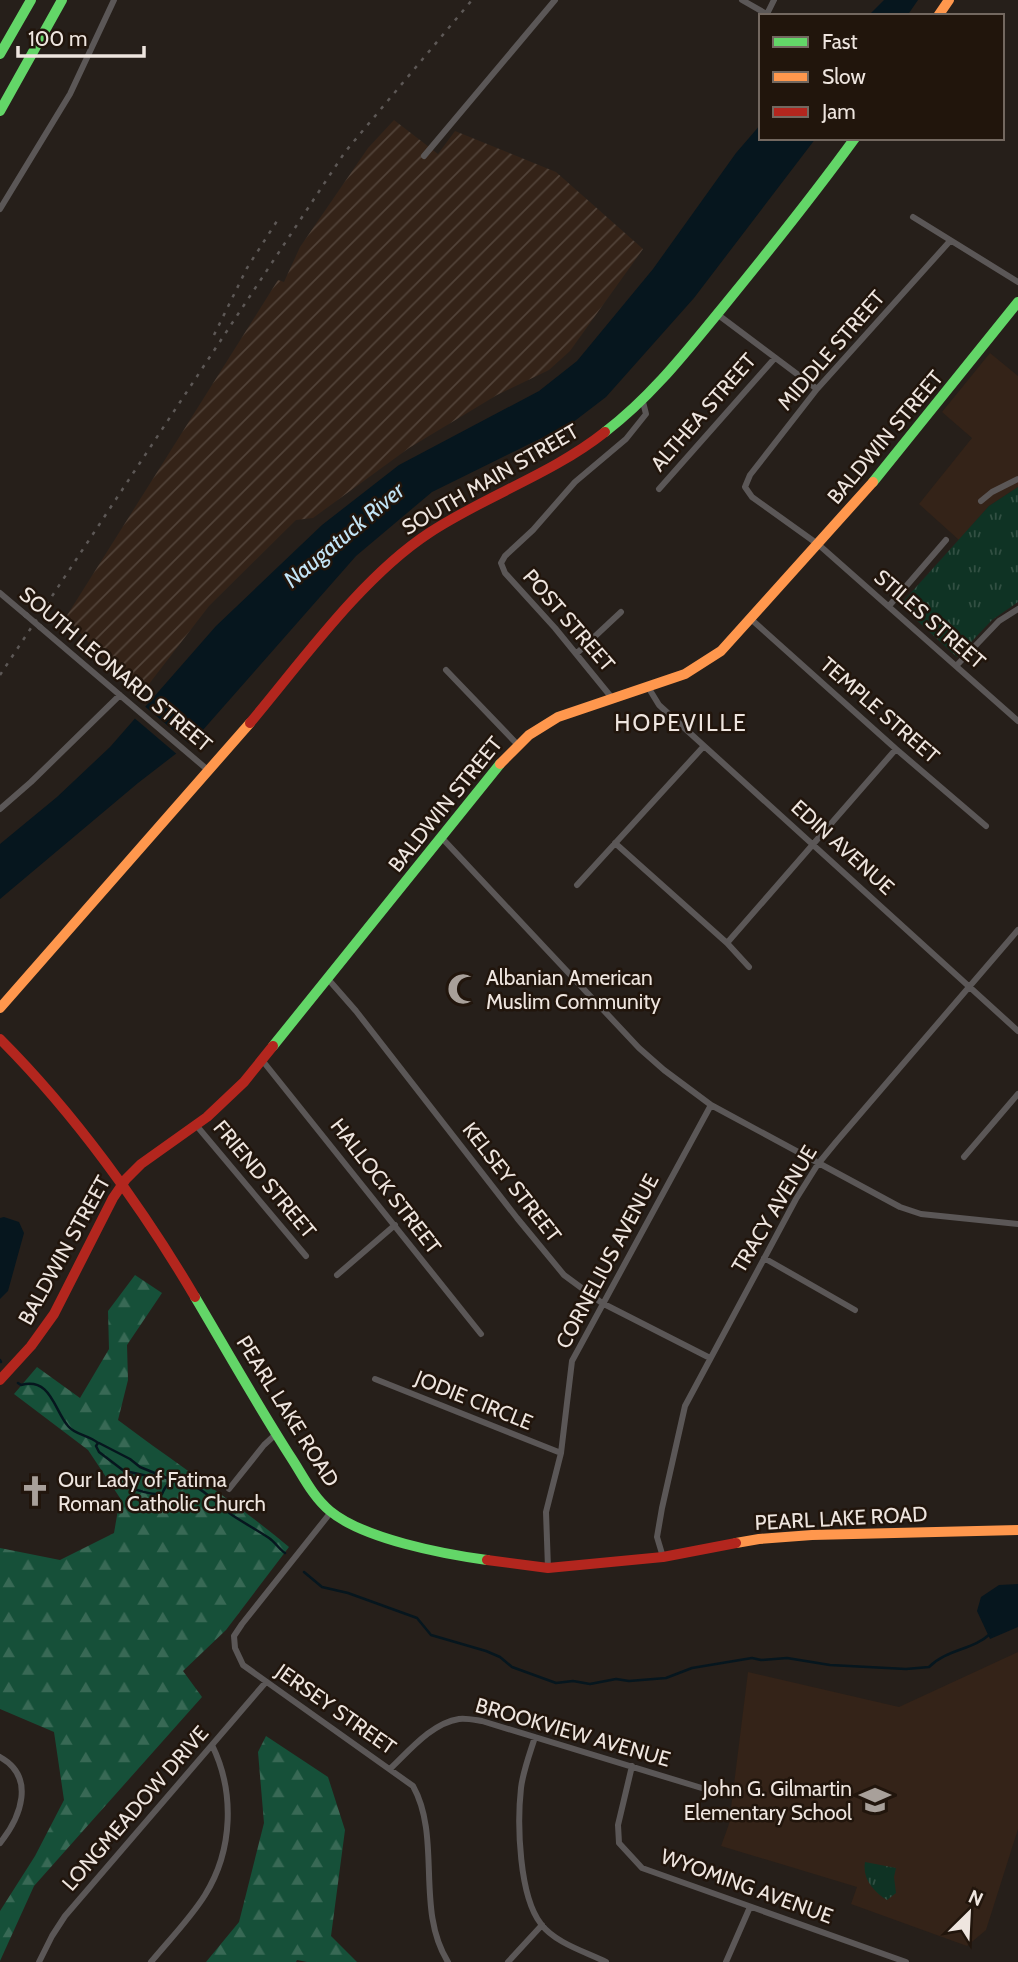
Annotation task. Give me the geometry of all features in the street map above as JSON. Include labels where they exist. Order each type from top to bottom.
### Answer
[{"type":"main road","points":[[0,54],[31,0]]},
{"type":"main road","points":[[0,111],[62,0]]},
{"type":"main road","name":"SOUTH MAIN STREET","points":[[0,1008],[209,771],[352,603],[396,558],[429,533],[601,437],[643,402],[782,235],[853,140]]},
{"type":"main road","name":"BALDWIN STREET","points":[[0,1380],[31,1346],[54,1314],[122,1184],[137,1167],[226,1101],[328,979],[492,772],[534,731],[558,717],[685,674],[710,660],[752,620],[876,479],[1018,302]]},
{"type":"main road","name":"PEARL LAKE ROAD","points":[[0,1040],[26,1065],[122,1184],[186,1281],[276,1434],[318,1499],[331,1512],[355,1525],[387,1538],[444,1554],[548,1568],[663,1557],[760,1539],[812,1535],[1018,1530]]},
{"type":"street","points":[[0,209],[70,94],[114,0]]},
{"type":"street","points":[[424,156],[555,0]]},
{"type":"street","points":[[743,0],[766,14]]},
{"type":"street","points":[[913,217],[1018,282]]},
{"type":"street","name":"MIDDLE STREET","points":[[745,487],[750,475],[817,389],[950,242]]},
{"type":"street","points":[[717,314],[817,389]]},
{"type":"street","name":"ALTHEA STREET","points":[[659,489],[774,359]]},
{"type":"street","name":"POST STREET","points":[[612,698],[505,573],[501,563],[575,482],[631,434],[646,414],[643,402]]},
{"type":"street","points":[[981,501],[992,492],[1018,479]]},
{"type":"street","name":"STILES STREET","points":[[745,487],[752,497],[819,545],[1018,721]]},
{"type":"street","points":[[890,607],[946,540]]},
{"type":"street","name":"SOUTH LEONARD STREET","points":[[0,593],[209,771]]},
{"type":"street","points":[[957,665],[999,621],[1018,609]]},
{"type":"street","points":[[576,654],[621,612]]},
{"type":"street","name":"TEMPLE STREET","points":[[752,620],[986,826]]},
{"type":"street","points":[[446,670],[518,745]]},
{"type":"street","name":"EDIN AVENUE","points":[[649,687],[659,705],[1018,1031]]},
{"type":"street","points":[[0,809],[120,695]]},
{"type":"street","points":[[577,886],[704,746]]},
{"type":"street","points":[[727,943],[896,749]]},
{"type":"street","points":[[441,837],[639,1048],[711,1105],[900,1207],[920,1214],[1018,1224]]},
{"type":"street","points":[[615,843],[727,943],[749,967]]},
{"type":"street","name":"TRACY AVENUE","points":[[663,1557],[657,1537],[685,1406],[764,1258],[818,1164],[1018,930]]},
{"type":"street","name":"KELSEY STREET","points":[[328,979],[365,1022],[564,1275],[602,1303],[709,1358]]},
{"type":"street","name":"HALLOCK STREET","points":[[262,1060],[481,1334]]},
{"type":"street","points":[[964,1157],[1018,1094]]},
{"type":"street","name":"CORNELIUS AVENUE","points":[[548,1568],[546,1512],[561,1453],[572,1361],[711,1105]]},
{"type":"street","name":"FRIEND STREET","points":[[196,1125],[306,1256]]},
{"type":"street","points":[[337,1276],[395,1225]]},
{"type":"street","points":[[764,1258],[855,1310]]},
{"type":"street","name":"JODIE CIRCLE","points":[[374,1379],[561,1453]]},
{"type":"street","points":[[229,1489],[276,1434]]},
{"type":"street","name":"JERSEY STREET","points":[[331,1512],[234,1636],[235,1648],[243,1664],[266,1682],[413,1786],[420,1798],[433,1918],[441,1951],[448,1962]]},
{"type":"street","name":"LONGMEADOW DRIVE","points":[[39,1962],[65,1916],[266,1682]]},
{"type":"street","name":"BROOKVIEW AVENUE","points":[[391,1768],[419,1741],[440,1726],[460,1718],[482,1721],[718,1793]]},
{"type":"street","points":[[535,1737],[521,1786],[524,1884],[542,1925],[560,1939],[606,1962]]},
{"type":"street","points":[[150,1962],[205,1895],[225,1848],[227,1790],[222,1765],[212,1745]]},
{"type":"street","points":[[0,1757],[12,1764],[18,1773],[22,1791],[13,1827],[0,1843]]},
{"type":"street","name":"WYOMING AVENUE","points":[[632,1766],[618,1825],[620,1843],[642,1868],[906,1962]]},
{"type":"street","points":[[726,1962],[750,1907]]},
{"type":"street","points":[[508,1962],[542,1925]]},
{"type":"shaded area","points":[[394,120],[438,154],[455,131],[556,172],[643,249],[570,351],[549,370],[497,395],[409,448],[313,518],[296,520],[209,606],[149,684],[118,675],[66,617],[278,280],[284,282],[300,247],[368,148]]},
{"type":"shaded area","points":[[990,353],[1018,376],[1018,487],[989,506],[959,540],[919,504],[972,438],[942,412]]},
{"type":"shaded area","name":"John G. Gilmartin Elementary School","points":[[1018,1652],[1018,1829],[986,1930],[967,1946],[851,1904],[857,1887],[721,1846],[729,1824],[748,1672],[899,1707]]},
{"type":"green space","points":[[1018,487],[1018,602],[992,620],[957,657],[900,605],[989,506]]},
{"type":"green space","points":[[135,1275],[162,1293],[127,1345],[128,1380],[118,1420],[289,1547],[226,1630],[183,1671],[202,1697],[34,1886],[0,1961],[0,1911],[35,1856],[64,1800],[54,1732],[0,1709],[0,1548],[60,1560],[114,1533],[120,1498],[88,1450],[14,1394],[37,1367],[80,1398],[109,1349],[108,1311]]},
{"type":"green space","points":[[266,1736],[328,1777],[345,1830],[331,1936],[357,1962],[206,1962],[239,1922],[264,1823],[258,1752]]},
{"type":"green space","points":[[865,1862],[896,1868],[896,1893],[887,1900],[870,1884],[865,1874]]},
{"type":"water","points":[[884,0],[918,0],[908,14],[870,14]]},
{"type":"water","name":"Naugatuck River","points":[[759,126],[759,140],[814,140],[694,298],[606,397],[572,423],[432,492],[356,556],[195,739],[138,783],[0,899],[0,844],[57,797],[110,747],[216,626],[322,525],[399,465],[539,391],[577,361],[653,269],[736,153]]},
{"type":"water","points":[[0,1218],[19,1222],[24,1233],[8,1291],[0,1299]]},
{"type":"water","points":[[1018,1584],[1018,1627],[990,1639],[977,1611],[981,1597],[999,1585]]},
{"type":"pier","points":[[142,704],[192,746],[179,756],[132,716]]},
{"type":"waterway","points":[[18,1383],[39,1386],[45,1390],[68,1426],[98,1443],[96,1446],[99,1452],[124,1471],[126,1486],[162,1494],[167,1485],[174,1481],[192,1485],[269,1538],[285,1553]]},
{"type":"waterway","points":[[99,1443],[140,1467],[174,1481]]},
{"type":"waterway","points":[[125,1471],[157,1478],[162,1476]]},
{"type":"waterway","points":[[304,1572],[322,1587],[348,1593],[417,1618],[431,1635],[486,1651],[500,1657],[512,1667],[556,1683],[573,1681],[590,1684],[616,1679],[629,1681],[666,1678],[692,1668],[752,1658],[787,1658],[830,1665],[906,1669],[929,1667],[944,1656],[990,1634]]},
{"type":"railway","points":[[0,675],[345,152],[472,0]]},
{"type":"railway","points":[[214,335],[247,268],[277,221]]},
{"type":"traffic: fast","points":[[0,54],[31,0]]},
{"type":"traffic: fast","points":[[0,111],[62,0]]},
{"type":"traffic: fast","points":[[605,432],[638,404],[682,357],[790,224],[854,140]]},
{"type":"traffic: fast","points":[[873,482],[1018,302]]},
{"type":"traffic: fast","points":[[273,1046],[500,764]]},
{"type":"traffic: fast","points":[[195,1297],[304,1479],[330,1511],[363,1530],[405,1544],[487,1560]]},
{"type":"traffic: slow","points":[[939,14],[949,0]]},
{"type":"traffic: slow","points":[[500,764],[529,735],[558,717],[685,674],[721,651],[873,482]]},
{"type":"traffic: slow","points":[[0,1008],[250,723]]},
{"type":"traffic: slow","points":[[736,1543],[812,1535],[1018,1530]]},
{"type":"traffic: jam","points":[[250,723],[334,621],[404,551],[450,520],[541,473],[605,432]]},
{"type":"traffic: jam","points":[[0,1039],[80,1129],[130,1195],[195,1297]]},
{"type":"traffic: jam","points":[[0,1380],[31,1346],[54,1314],[113,1198],[126,1179],[141,1164],[207,1117],[244,1082],[273,1046]]},
{"type":"traffic: jam","points":[[487,1560],[548,1568],[663,1557],[736,1543]]},
{"type":"place","name":"Albanian American Muslim Community","points":[[463,989]]},
{"type":"place","name":"Our Lady of Fatima Roman Catholic Church","points":[[35,1491]]},
{"type":"place","name":"John G. Gilmartin Elementary School","points":[[875,1800]]},
{"type":"district","name":"HOPEVILLE","points":[[681,723]]}]
